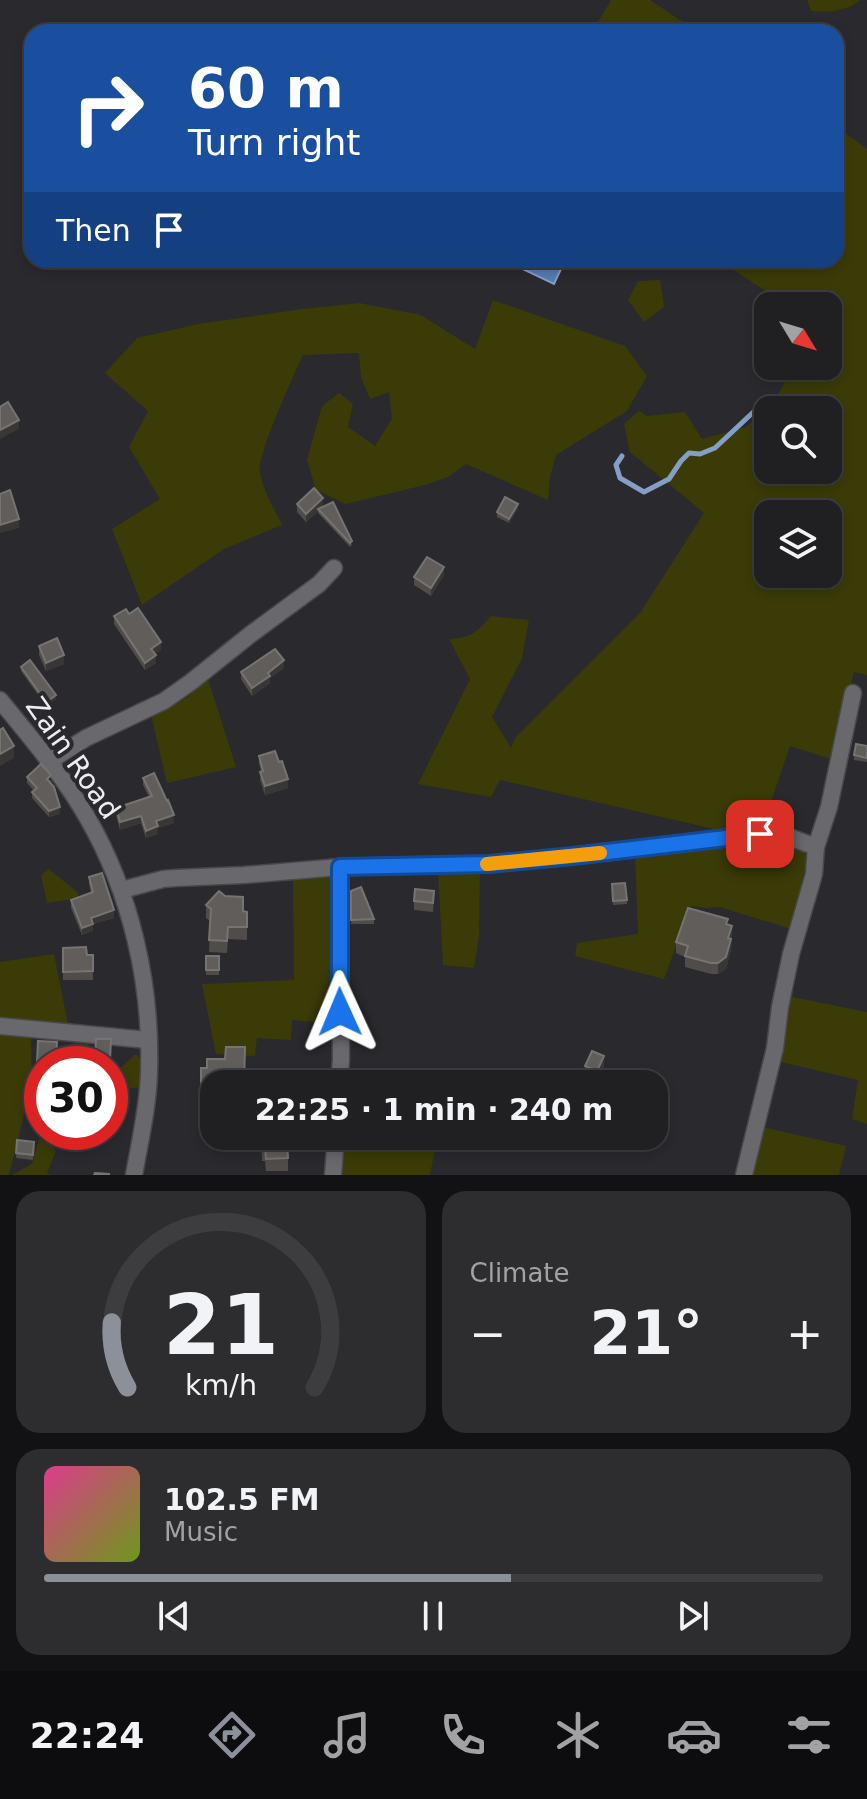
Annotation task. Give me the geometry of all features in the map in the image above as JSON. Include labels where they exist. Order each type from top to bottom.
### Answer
[{"type":"street","points":[[48,762],[86,738],[164,701],[312,590],[334,568]]},
{"type":"street","points":[[744,1175],[775,1048],[791,954],[814,874],[816,847],[829,807],[853,693]]},
{"type":"street","name":"Zain Road","points":[[0,700],[87,817],[122,890],[135,935],[147,1007],[149,1072],[134,1175]]},
{"type":"street","points":[[122,890],[163,879],[340,867],[489,864],[760,834],[792,838],[816,847]]},
{"type":"street","points":[[339,1070],[340,867]]},
{"type":"street","points":[[0,1026],[148,1040]]},
{"type":"street","points":[[333,1175],[335,1150]]},
{"type":"shaded area","points":[[611,0],[650,0],[686,24],[597,24]]},
{"type":"shaded area","points":[[807,0],[861,0],[843,9],[824,12],[811,11]]},
{"type":"shaded area","points":[[844,132],[867,149],[867,675],[854,672],[834,760],[790,746],[762,828],[727,832],[500,780],[491,797],[418,784],[470,679],[449,639],[473,633],[491,616],[529,620],[522,658],[492,717],[511,748],[515,738],[640,613],[704,513],[630,452],[624,424],[639,411],[647,416],[685,412],[702,439],[746,427],[754,420],[754,484],[842,484],[842,396],[777,396],[786,380],[842,380],[842,292],[767,292],[730,268],[844,268]]},
{"type":"shaded area","points":[[660,280],[664,307],[644,322],[628,300],[638,281]]},
{"type":"shaded area","points":[[493,300],[625,346],[647,376],[627,411],[556,455],[548,500],[466,464],[448,477],[425,485],[346,504],[316,490],[307,460],[322,406],[339,393],[353,404],[348,427],[375,446],[392,419],[389,392],[370,399],[361,377],[359,353],[303,355],[277,414],[261,463],[264,486],[282,525],[224,549],[142,605],[112,529],[160,499],[129,447],[148,411],[105,373],[137,338],[198,324],[359,303],[421,315],[475,349]]},
{"type":"shaded area","points":[[208,679],[236,767],[167,783],[151,715],[185,699]]},
{"type":"shaded area","points":[[786,839],[808,856],[791,929],[720,907],[691,906],[664,979],[575,956],[577,943],[638,934],[635,854]]},
{"type":"shaded area","points":[[480,868],[479,936],[474,968],[443,965],[438,870]]},
{"type":"shaded area","points":[[49,869],[77,892],[79,898],[47,903],[41,875]]},
{"type":"shaded area","points":[[332,871],[332,1024],[292,1020],[291,1040],[257,1038],[255,1056],[216,1054],[202,984],[294,980],[293,876]]},
{"type":"shaded area","points":[[54,954],[68,1024],[0,1020],[0,962]]},
{"type":"shaded area","points":[[788,996],[867,1012],[867,1124],[852,1119],[858,1080],[772,1060]]},
{"type":"shaded area","points":[[0,1034],[31,1035],[31,1046],[24,1046],[24,1115],[9,1175],[0,1175]]},
{"type":"shaded area","points":[[86,1039],[89,1046],[67,1046]]},
{"type":"shaded area","points":[[136,1054],[145,1065],[140,1087],[128,1089],[128,1061]]},
{"type":"shaded area","points":[[758,1126],[846,1146],[839,1175],[748,1175]]},
{"type":"shaded area","points":[[36,1150],[56,1151],[47,1173],[51,1175],[12,1175],[32,1164]]},
{"type":"shaded area","points":[[338,1150],[435,1150],[430,1175],[335,1175]]},
{"type":"water","points":[[520,268],[559,268],[554,284]]},
{"type":"building","points":[[8,402],[19,420],[0,430],[0,407]]},
{"type":"building","points":[[314,488],[323,498],[306,514],[297,504]]},
{"type":"building","points":[[10,490],[19,519],[0,525],[0,494]]},
{"type":"building","points":[[505,497],[518,504],[509,519],[497,512]]},
{"type":"building","points":[[333,502],[352,541],[350,543],[318,509]]},
{"type":"building","points":[[427,557],[444,567],[431,588],[414,577]]},
{"type":"building","points":[[138,608],[161,642],[151,649],[156,655],[145,663],[114,616],[126,609],[129,614]]},
{"type":"building","points":[[57,638],[64,655],[46,663],[39,646]]},
{"type":"building","points":[[275,649],[284,660],[268,673],[270,676],[252,688],[241,672]]},
{"type":"building","points":[[30,660],[56,695],[46,702],[21,667]]},
{"type":"building","points":[[3,728],[14,746],[0,754],[0,730]]},
{"type":"building","points":[[856,744],[867,746],[867,758],[854,755]]},
{"type":"building","points":[[275,751],[288,779],[265,786],[259,756]]},
{"type":"building","points":[[41,764],[51,775],[47,779],[54,787],[60,807],[49,811],[32,792],[37,788],[27,777]]},
{"type":"building","points":[[154,773],[174,815],[156,821],[158,826],[146,831],[141,816],[120,822],[116,808],[152,796],[143,778]]},
{"type":"building","points":[[102,873],[114,910],[91,918],[93,924],[82,928],[71,900],[93,892],[89,877]]},
{"type":"building","points":[[625,883],[627,900],[613,901],[612,884]]},
{"type":"building","points":[[361,887],[374,919],[351,920],[351,891]]},
{"type":"building","points":[[415,889],[434,891],[433,903],[414,901]]},
{"type":"building","points":[[219,891],[225,896],[243,897],[243,911],[247,912],[247,927],[228,927],[227,941],[209,940],[211,909],[206,905]]},
{"type":"building","points":[[688,908],[728,919],[726,924],[732,926],[726,957],[718,963],[685,956],[688,946],[676,942]]},
{"type":"building","points":[[86,947],[87,955],[93,955],[93,971],[63,972],[63,948]]},
{"type":"building","points":[[206,956],[219,956],[219,970],[206,970]]},
{"type":"building","points":[[96,1039],[111,1039],[111,1046],[96,1046]]},
{"type":"building","points":[[38,1041],[57,1042],[57,1046],[38,1046]]},
{"type":"building","points":[[226,1047],[245,1047],[244,1070],[201,1070],[207,1068],[207,1059],[225,1059]]},
{"type":"building","points":[[592,1051],[604,1056],[597,1070],[585,1066]]},
{"type":"building","points":[[17,1140],[24,1141],[24,1150],[33,1150],[33,1155],[16,1153]]},
{"type":"building","points":[[265,1150],[288,1150],[288,1158],[266,1159]]},
{"type":"waterway","points":[[622,456],[616,465],[620,478],[644,492],[669,479],[689,453],[700,454],[715,448],[754,411]]},
{"type":"slow traffic","points":[[487,864],[600,853]]},
{"type":"route","points":[[340,1012],[340,867],[489,864],[760,834]]}]
